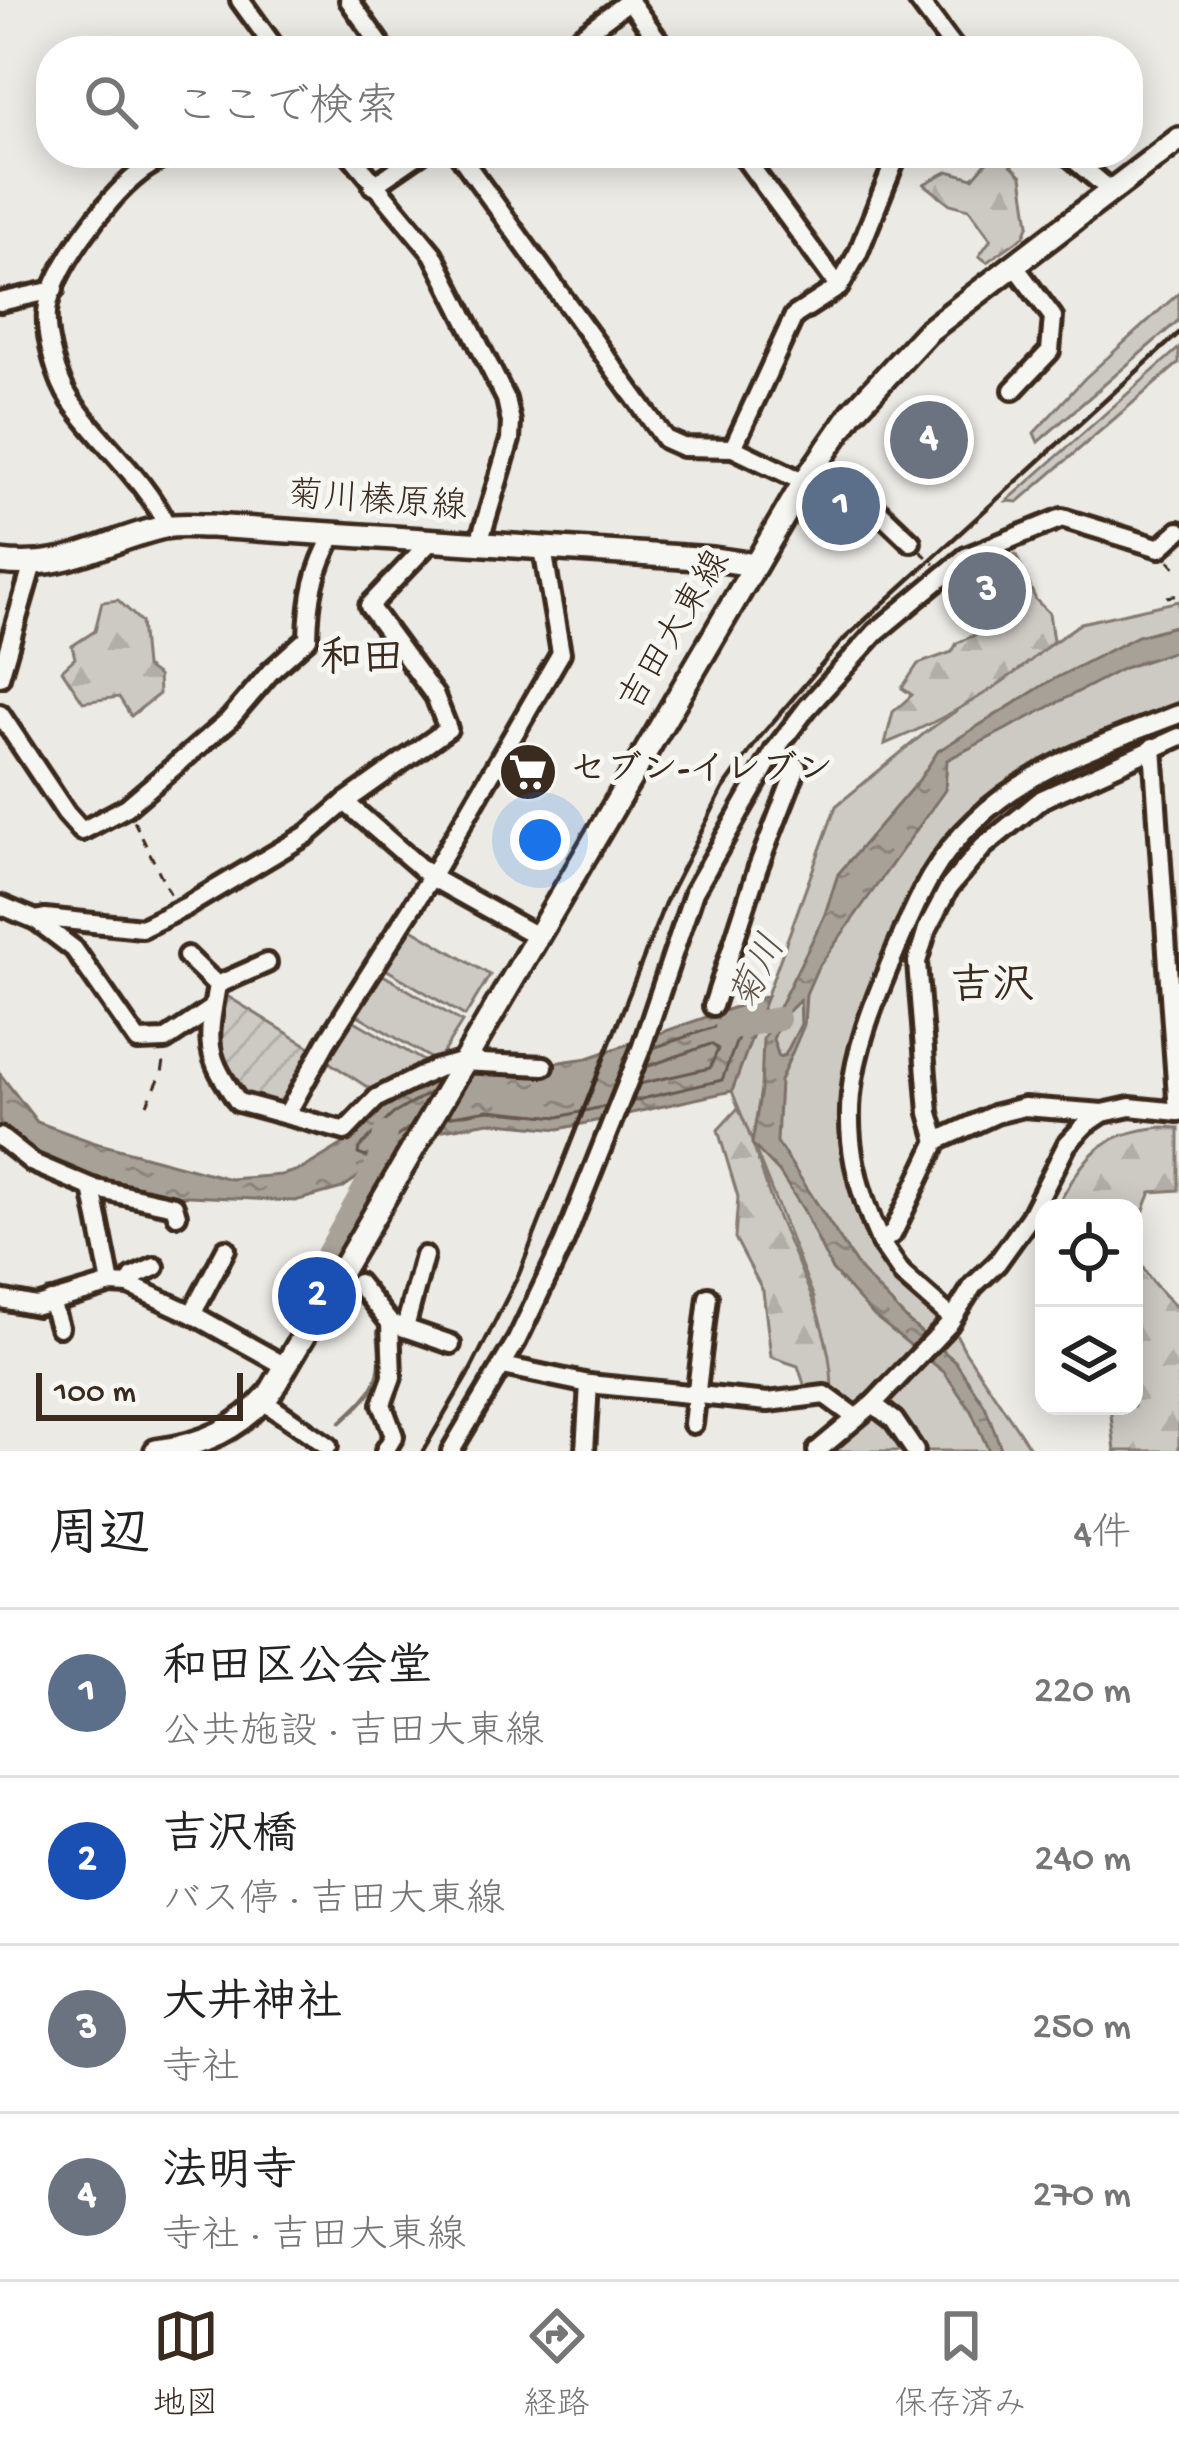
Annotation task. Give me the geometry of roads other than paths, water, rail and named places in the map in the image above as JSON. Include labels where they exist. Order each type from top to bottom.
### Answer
[{"type":"main road","name":"吉田大東線","points":[[1143,166],[1179,139]]},
{"type":"main road","name":"吉田大東線","points":[[156,1451],[213,1445],[252,1414],[287,1367],[535,934],[807,477],[852,413],[901,356],[1140,168]]},
{"type":"main road","name":"菊川榛原線","points":[[0,562],[32,567],[60,563],[167,526],[755,565]]},
{"type":"street","points":[[240,0],[266,36]]},
{"type":"street","points":[[349,0],[374,36]]},
{"type":"street","points":[[581,36],[629,0],[655,36]]},
{"type":"street","points":[[918,0],[945,36]]},
{"type":"street","points":[[146,168],[107,206],[81,241],[53,290],[47,310],[48,336],[66,394],[155,501],[167,526]]},
{"type":"street","points":[[360,168],[433,254],[506,399],[510,440],[478,544]]},
{"type":"street","points":[[373,186],[399,168]]},
{"type":"street","points":[[469,168],[665,439],[683,447],[733,448],[867,500],[911,542]]},
{"type":"street","points":[[752,168],[839,287]]},
{"type":"street","points":[[733,448],[794,316],[839,287],[892,168]]},
{"type":"street","points":[[1084,168],[1110,190]]},
{"type":"street","points":[[1013,390],[1050,351],[1053,317],[1014,265]]},
{"type":"street","points":[[0,302],[53,290]]},
{"type":"street","points":[[452,1451],[502,1366],[564,1242],[641,1049],[694,892],[775,750],[876,632],[966,557],[1062,518],[1160,548],[1179,531]]},
{"type":"street","points":[[0,714],[82,830],[127,807],[230,720],[271,671],[308,638],[309,590],[334,534]]},
{"type":"street","points":[[36,920],[45,917],[132,929],[178,910],[308,834],[344,802],[448,729],[436,696],[369,605],[431,541]]},
{"type":"street","points":[[287,1114],[561,652],[544,549]]},
{"type":"street","points":[[0,676],[32,567]]},
{"type":"street","points":[[951,1321],[903,1275],[881,1243],[866,1208],[850,1144],[850,1084],[864,1025],[928,874],[976,819],[1022,783],[1179,713]]},
{"type":"street","points":[[938,1142],[929,1113],[917,962],[927,929],[949,887],[995,836],[1042,799],[1179,737]]},
{"type":"street","points":[[881,1243],[892,1233],[938,1142],[996,1114],[1024,1107],[1178,1112],[1153,747]]},
{"type":"street","points":[[713,1006],[758,867],[797,767],[775,750]]},
{"type":"street","points":[[344,802],[431,877],[535,934]]},
{"type":"street","points":[[0,905],[36,920],[74,949],[138,1041],[164,1040],[213,1009]]},
{"type":"street","points":[[187,956],[217,985]]},
{"type":"street","points":[[217,985],[267,963]]},
{"type":"street","points":[[217,985],[211,1058],[238,1102],[344,1131],[377,1098],[435,1069],[544,1066]]},
{"type":"street","points":[[817,1451],[876,1401],[951,1321],[1030,1217],[1067,1144],[1103,1113]]},
{"type":"street","points":[[0,1137],[34,1163],[92,1188],[174,1206],[177,1215]]},
{"type":"street","points":[[92,1188],[120,1284]]},
{"type":"street","points":[[192,1314],[226,1249]]},
{"type":"street","points":[[386,1451],[394,1436],[382,1404],[392,1377],[397,1325],[424,1256]]},
{"type":"street","points":[[0,1299],[38,1306],[120,1284],[155,1267]]},
{"type":"street","points":[[358,1283],[397,1325],[451,1344]]},
{"type":"street","points":[[120,1284],[192,1314],[287,1367]]},
{"type":"street","points":[[693,1424],[708,1297]]},
{"type":"street","points":[[51,1301],[59,1327]]},
{"type":"street","points":[[502,1366],[589,1384],[769,1402],[825,1395],[855,1417]]},
{"type":"street","points":[[585,1451],[589,1384]]},
{"type":"street","points":[[263,1401],[328,1447]]},
{"type":"street","points":[[876,1401],[915,1451]]},
{"type":"water","points":[[1179,625],[1179,650],[1124,668],[947,760],[945,790],[817,969],[806,994],[804,1025],[780,1081],[777,1142],[861,1271],[909,1322],[955,1361],[985,1406],[1002,1451],[989,1451],[971,1411],[944,1372],[874,1316],[832,1270],[803,1209],[779,1172],[752,1144],[763,1039],[824,917],[838,874],[938,751],[1050,681],[1138,636]],"holes":[[[800,1000],[801,1024],[785,1055],[779,1057],[773,1039],[782,1018]]]},
{"type":"water","points":[[767,996],[732,1091],[559,1129],[489,1122],[421,1134],[342,1188],[295,1201],[146,1194],[36,1161],[0,1128],[0,1074],[37,1122],[92,1142],[230,1179],[281,1175],[302,1169],[348,1141],[386,1104],[426,1081],[588,1058]]},
{"type":"waterway","name":"菊川","points":[[727,1028],[778,1019]]},
{"type":"waterway","points":[[323,1263],[379,1163],[385,1134]]},
{"type":"waterway","points":[[316,1288],[310,1287],[323,1263]]},
{"type":"waterway","points":[[341,1422],[375,1383],[380,1362],[378,1332]]},
{"type":"railway","points":[[423,1451],[519,1274],[665,903],[723,789],[760,737],[842,641],[1179,333]]},
{"type":"place","name":"法明寺","points":[[929,440]]},
{"type":"place","name":"和田区公会堂","points":[[841,506]]},
{"type":"place","name":"大井神社","points":[[987,591]]},
{"type":"place","name":"セブン-イレブン","points":[[528,772]]},
{"type":"place","name":"吉沢橋","points":[[317,1296]]},
{"type":"district","name":"和田","points":[[362,662]]},
{"type":"district","name":"吉沢","points":[[992,989]]}]
